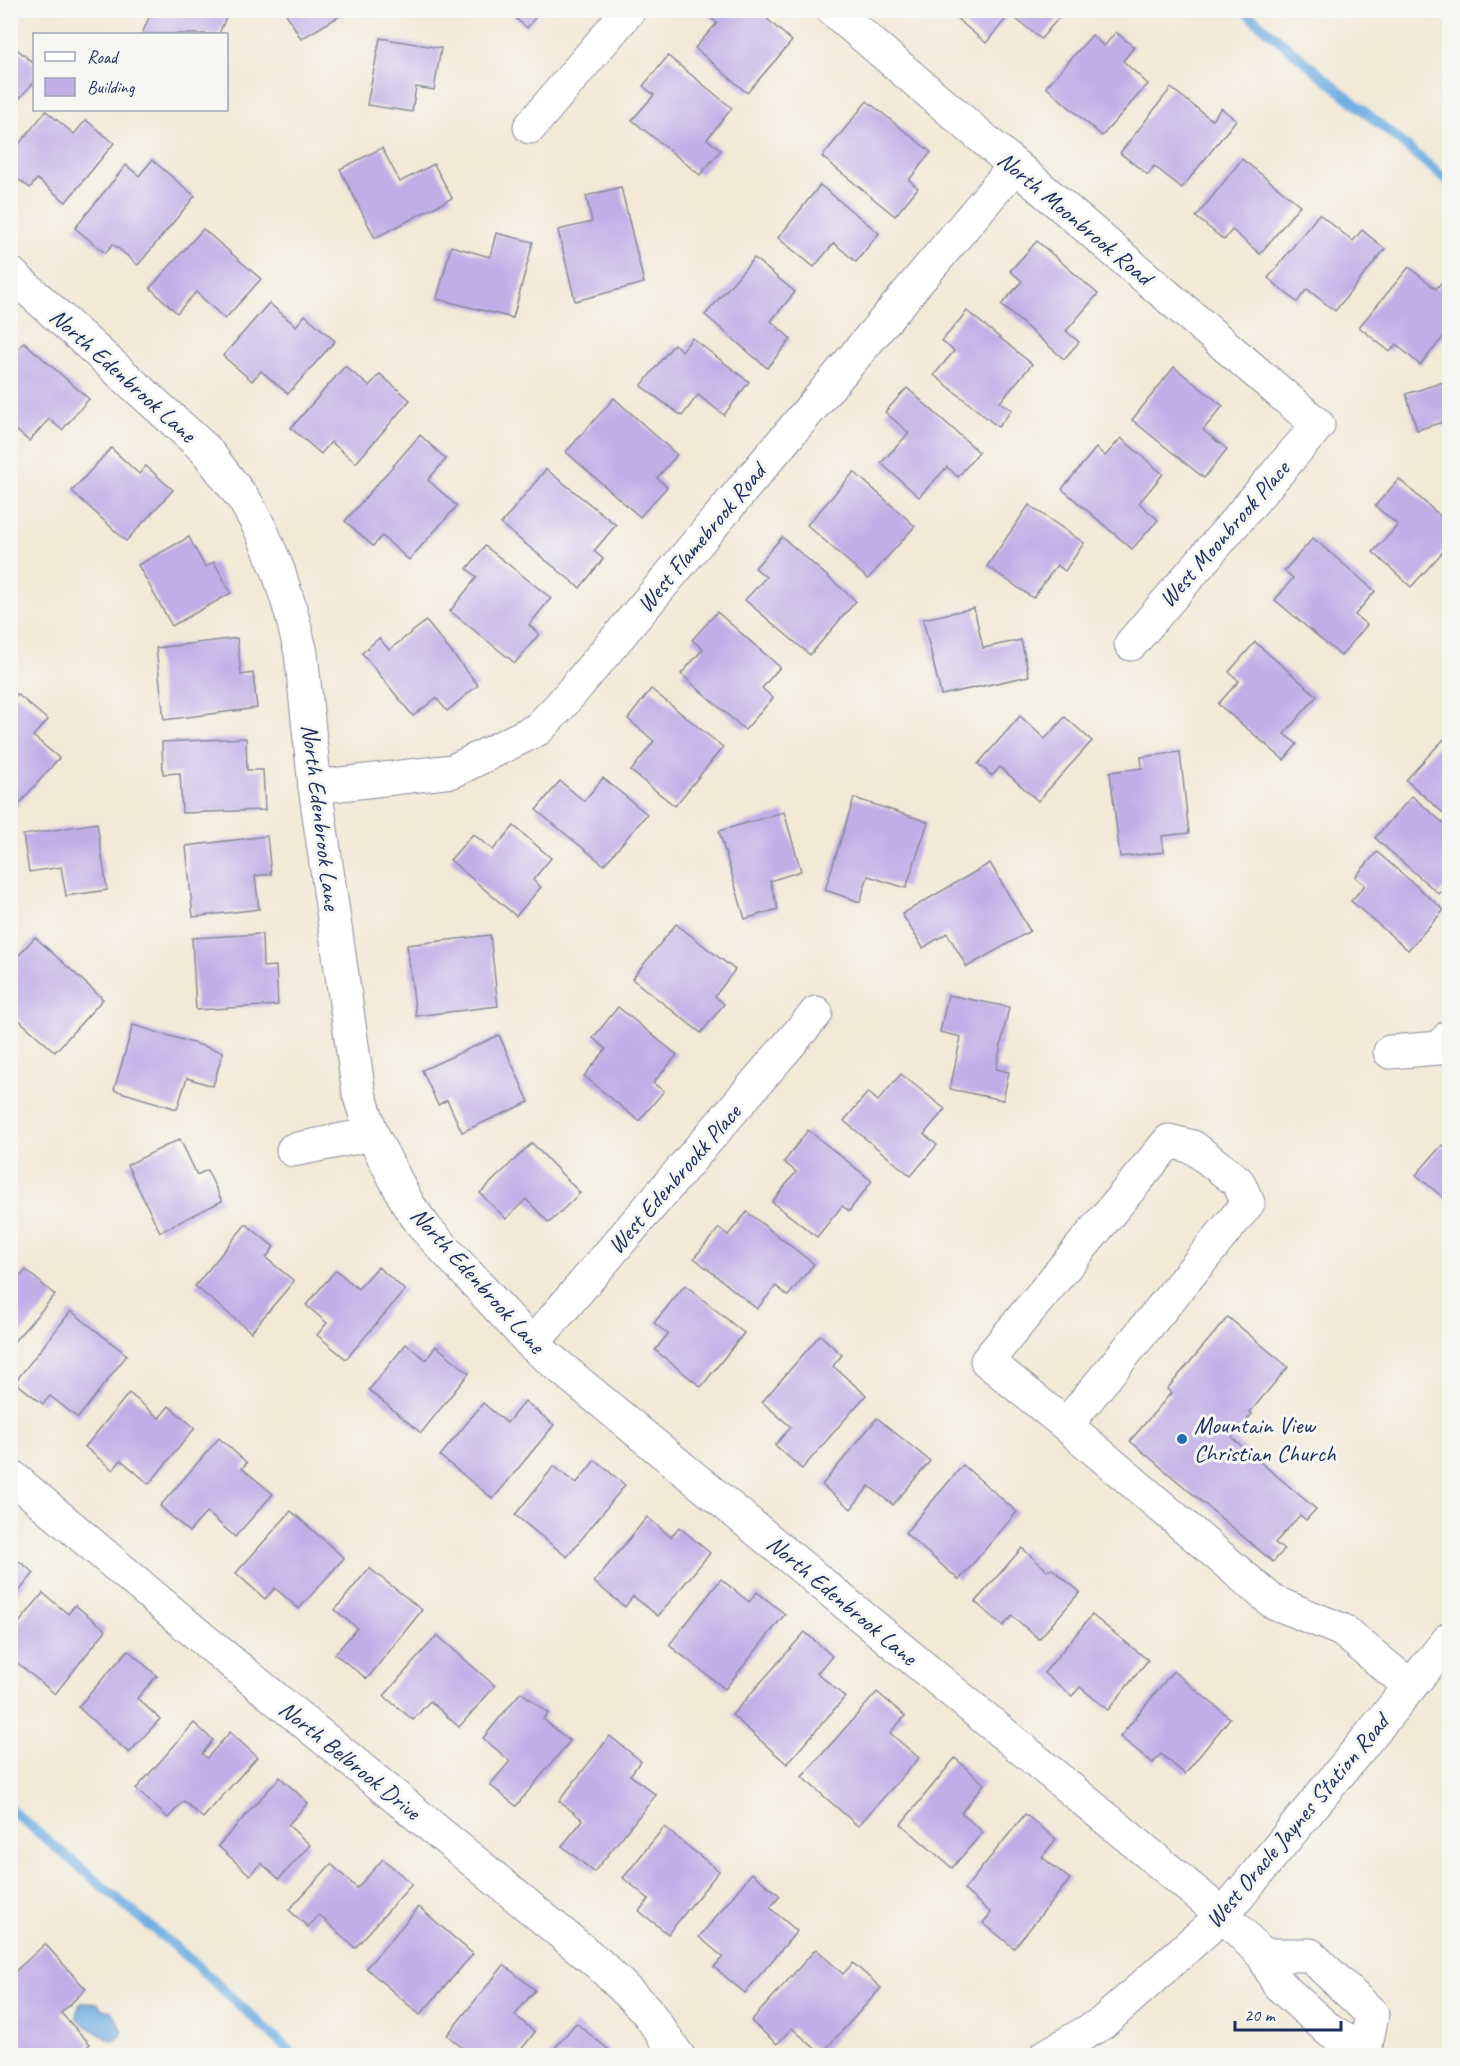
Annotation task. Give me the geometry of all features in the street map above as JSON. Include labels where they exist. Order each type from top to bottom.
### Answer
[{"type":"street","points":[[530,127],[629,10]]},
{"type":"street","name":"North Moonbrook Road","points":[[833,10],[1318,425]]},
{"type":"street","name":"West Flamebrook Road","points":[[315,787],[453,771],[538,729],[560,706],[1014,166]]},
{"type":"street","name":"North Edenbrook Lane","points":[[10,273],[205,449],[245,501],[261,530],[278,570],[301,653],[315,787],[359,1094],[372,1134],[409,1206],[426,1229],[532,1344],[1223,1915],[1263,1955],[1278,1984],[1331,2032],[1366,2053]]},
{"type":"street","name":"West Moonbrook Place","points":[[1131,644],[1318,425]]},
{"type":"street","name":"West Edenbrookk Place","points":[[532,1344],[816,1013]]},
{"type":"street","points":[[1390,1052],[1439,1048],[1449,1036]]},
{"type":"street","points":[[293,1150],[372,1134]]},
{"type":"street","points":[[1066,1425],[1248,1203],[1238,1182],[1193,1147],[1169,1141],[987,1361],[1274,1602],[1342,1630],[1410,1686]]},
{"type":"street","name":"North Belbrook Drive","points":[[10,1475],[203,1639],[599,1964],[646,2010],[678,2055]]},
{"type":"street","name":"West Oracle Jaynes Station Road","points":[[1046,2055],[1102,2023],[1223,1915],[1449,1638]]},
{"type":"street","points":[[1263,1955],[1310,1955],[1372,2014],[1366,2053]]},
{"type":"water","points":[[97,2003],[102,2009],[111,2011],[123,2031],[120,2037],[113,2041],[110,2040],[77,2018],[80,2004]]},
{"type":"building","points":[[152,10],[229,10],[219,33],[142,33]]},
{"type":"building","points":[[284,10],[350,10],[301,39]]},
{"type":"building","points":[[506,10],[541,10],[527,28]]},
{"type":"building","points":[[713,10],[757,10],[792,41],[747,93],[695,48],[717,23],[708,16]]},
{"type":"building","points":[[962,10],[1065,10],[1041,39],[1010,14],[986,43],[956,18]]},
{"type":"building","points":[[1116,32],[1134,47],[1123,61],[1148,84],[1102,136],[1046,87],[1092,35],[1104,46]]},
{"type":"building","points":[[380,38],[441,48],[434,90],[416,87],[412,112],[367,105]]},
{"type":"building","points":[[16,48],[33,63],[33,83],[10,109],[10,54]]},
{"type":"building","points":[[668,56],[732,108],[707,139],[721,150],[700,175],[632,120],[654,95],[643,86]]},
{"type":"building","points":[[1171,88],[1212,120],[1221,108],[1236,120],[1182,188],[1154,166],[1148,175],[1120,153]]},
{"type":"building","points":[[867,101],[931,152],[909,180],[918,188],[895,216],[822,157]]},
{"type":"building","points":[[46,111],[74,134],[86,120],[114,143],[66,202],[37,179],[30,188],[10,173],[10,155]]},
{"type":"building","points":[[382,148],[400,182],[434,164],[452,198],[375,238],[340,169]]},
{"type":"building","points":[[1242,159],[1300,205],[1260,254],[1232,230],[1224,240],[1196,217]]},
{"type":"building","points":[[152,160],[195,196],[138,265],[113,244],[105,253],[75,228],[126,165],[139,176]]},
{"type":"building","points":[[820,185],[879,233],[856,262],[834,243],[814,267],[778,238]]},
{"type":"building","points":[[621,187],[644,283],[575,301],[558,230],[592,222],[586,196]]},
{"type":"building","points":[[1319,214],[1353,241],[1362,230],[1385,249],[1335,311],[1307,289],[1297,302],[1268,278]]},
{"type":"building","points":[[203,229],[261,279],[225,319],[196,292],[177,313],[150,288]]},
{"type":"building","points":[[496,233],[533,242],[513,318],[437,299],[451,246],[490,257]]},
{"type":"building","points":[[1037,241],[1098,294],[1066,331],[1079,342],[1064,359],[1001,305],[1022,281],[1010,271]]},
{"type":"building","points":[[754,258],[795,292],[771,321],[791,339],[767,368],[705,315]]},
{"type":"building","points":[[1409,267],[1436,289],[1447,276],[1450,278],[1450,329],[1420,365],[1396,344],[1390,352],[1359,327]]},
{"type":"building","points":[[269,303],[296,326],[305,315],[335,341],[288,394],[261,371],[252,381],[223,356]]},
{"type":"building","points":[[967,311],[1032,364],[1000,402],[1012,410],[998,427],[934,375],[954,351],[942,341]]},
{"type":"building","points":[[692,338],[749,382],[724,415],[698,395],[682,416],[641,386],[674,344],[682,351]]},
{"type":"building","points":[[24,342],[89,399],[62,430],[49,419],[29,441],[10,425],[10,358]]},
{"type":"building","points":[[345,366],[369,386],[380,374],[410,400],[356,463],[331,442],[321,454],[291,428]]},
{"type":"building","points":[[1174,367],[1223,406],[1203,430],[1227,449],[1204,478],[1132,420]]},
{"type":"building","points":[[1450,380],[1449,441],[1443,422],[1417,430],[1406,394]]},
{"type":"building","points":[[907,388],[979,452],[958,477],[947,467],[919,497],[881,463],[909,433],[885,412]]},
{"type":"building","points":[[614,398],[677,455],[657,478],[667,487],[640,517],[566,452]]},
{"type":"building","points":[[420,435],[446,459],[428,480],[457,506],[409,560],[382,536],[373,546],[345,521]]},
{"type":"building","points":[[1121,438],[1163,474],[1139,503],[1158,520],[1132,549],[1062,489],[1096,448],[1105,456]]},
{"type":"building","points":[[111,448],[139,474],[146,466],[173,490],[126,541],[72,491]]},
{"type":"building","points":[[546,469],[616,525],[594,551],[603,559],[580,588],[501,524]]},
{"type":"building","points":[[854,472],[915,526],[868,579],[807,525]]},
{"type":"building","points":[[1399,479],[1450,525],[1450,544],[1411,587],[1373,552],[1398,525],[1375,506]]},
{"type":"building","points":[[1029,505],[1084,543],[1065,571],[1057,565],[1033,598],[987,566]]},
{"type":"building","points":[[189,537],[205,567],[214,562],[231,593],[172,626],[138,565]]},
{"type":"building","points":[[782,537],[856,601],[810,655],[745,600],[766,577],[755,568]]},
{"type":"building","points":[[1313,538],[1375,591],[1355,615],[1367,625],[1341,656],[1275,600],[1293,578],[1284,571]]},
{"type":"building","points":[[485,546],[551,598],[529,625],[539,634],[515,663],[450,611],[477,577],[467,569]]},
{"type":"building","points":[[974,608],[983,648],[1021,640],[1029,676],[941,695],[923,619]]},
{"type":"building","points":[[717,612],[780,667],[762,688],[773,698],[745,730],[681,674],[703,649],[692,640]]},
{"type":"building","points":[[426,621],[478,685],[447,711],[436,698],[413,716],[362,653],[379,638],[389,650]]},
{"type":"building","points":[[237,638],[241,675],[253,673],[257,708],[164,720],[156,648]]},
{"type":"building","points":[[1255,642],[1317,696],[1284,734],[1297,744],[1284,760],[1218,704],[1239,681],[1229,672]]},
{"type":"building","points":[[651,689],[723,747],[675,806],[631,771],[654,741],[628,719]]},
{"type":"building","points":[[17,694],[48,720],[33,736],[59,758],[13,811],[10,809],[10,701]]},
{"type":"building","points":[[1020,716],[1045,739],[1065,717],[1092,741],[1038,801],[1000,767],[992,776],[978,764]]},
{"type":"building","points":[[246,738],[247,770],[263,770],[265,810],[182,813],[180,773],[163,774],[162,742]]},
{"type":"building","points":[[1444,739],[1450,744],[1450,819],[1406,780]]},
{"type":"building","points":[[1180,752],[1189,833],[1162,836],[1164,852],[1120,857],[1110,772],[1142,768],[1141,757]]},
{"type":"building","points":[[603,778],[647,814],[604,865],[536,810],[560,781],[584,801]]},
{"type":"building","points":[[1412,796],[1450,829],[1450,885],[1448,884],[1439,894],[1375,838]]},
{"type":"building","points":[[854,798],[928,822],[906,888],[868,876],[860,902],[825,890]]},
{"type":"building","points":[[784,812],[801,871],[770,881],[778,909],[745,919],[719,831]]},
{"type":"building","points":[[97,823],[107,890],[66,896],[61,867],[29,872],[23,835]]},
{"type":"building","points":[[514,826],[551,858],[533,880],[541,887],[516,916],[450,860],[473,834],[493,850]]},
{"type":"building","points":[[267,836],[271,874],[255,876],[259,909],[193,917],[186,846]]},
{"type":"building","points":[[1377,852],[1444,910],[1408,950],[1351,901],[1365,885],[1355,877]]},
{"type":"building","points":[[990,863],[1030,931],[967,967],[947,933],[923,948],[902,914]]},
{"type":"building","points":[[676,924],[735,970],[715,996],[724,1004],[701,1033],[632,979]]},
{"type":"building","points":[[262,934],[263,967],[276,966],[278,1005],[196,1010],[192,938]]},
{"type":"building","points":[[490,935],[498,1006],[416,1016],[407,945]]},
{"type":"building","points":[[35,937],[103,999],[55,1052],[10,1012],[10,965]]},
{"type":"building","points":[[948,995],[1009,1007],[996,1069],[1009,1072],[1003,1100],[950,1089],[961,1037],[940,1032]]},
{"type":"building","points":[[618,1007],[677,1055],[653,1083],[664,1091],[639,1121],[584,1076],[606,1049],[593,1038]]},
{"type":"building","points":[[133,1025],[223,1052],[213,1086],[187,1078],[177,1109],[114,1090]]},
{"type":"building","points":[[499,1035],[529,1102],[462,1132],[447,1100],[438,1105],[422,1070]]},
{"type":"building","points":[[901,1074],[945,1109],[924,1134],[937,1145],[911,1176],[844,1121],[868,1092],[878,1101]]},
{"type":"building","points":[[808,1130],[872,1181],[849,1211],[842,1206],[817,1237],[772,1202],[796,1172],[784,1162]]},
{"type":"building","points":[[180,1139],[197,1175],[207,1170],[222,1201],[160,1232],[127,1165]]},
{"type":"building","points":[[532,1143],[580,1193],[549,1223],[526,1199],[506,1219],[480,1193]]},
{"type":"building","points":[[1442,1145],[1450,1151],[1450,1203],[1416,1175]]},
{"type":"building","points":[[747,1212],[814,1264],[788,1296],[776,1286],[757,1309],[694,1258],[719,1228],[728,1235]]},
{"type":"building","points":[[246,1224],[274,1247],[266,1258],[294,1281],[251,1332],[195,1286]]},
{"type":"building","points":[[378,1267],[405,1290],[346,1359],[317,1335],[327,1323],[306,1305],[336,1270],[358,1289]]},
{"type":"building","points":[[26,1270],[55,1295],[10,1346],[10,1278],[15,1282]]},
{"type":"building","points":[[685,1285],[744,1333],[701,1387],[655,1350],[668,1334],[654,1323]]},
{"type":"building","points":[[71,1311],[127,1355],[78,1418],[50,1396],[43,1404],[15,1382]]},
{"type":"building","name":"Mountain View Christian Church","points":[[1228,1317],[1288,1367],[1250,1412],[1252,1414],[1232,1438],[1316,1509],[1306,1520],[1300,1515],[1275,1543],[1284,1550],[1273,1562],[1130,1441],[1171,1393],[1167,1389]]},
{"type":"building","points":[[820,1335],[842,1355],[833,1366],[866,1395],[802,1469],[775,1445],[791,1427],[762,1402]]},
{"type":"building","points":[[406,1344],[426,1360],[436,1346],[469,1373],[421,1433],[369,1390]]},
{"type":"building","points":[[129,1393],[159,1418],[169,1406],[195,1428],[149,1484],[121,1460],[113,1470],[85,1447]]},
{"type":"building","points":[[525,1401],[554,1425],[493,1499],[440,1456],[483,1403],[507,1423]]},
{"type":"building","points":[[877,1418],[930,1461],[893,1505],[869,1486],[851,1509],[822,1485]]},
{"type":"building","points":[[219,1438],[247,1463],[242,1468],[273,1494],[235,1537],[207,1512],[189,1532],[160,1506]]},
{"type":"building","points":[[595,1460],[625,1485],[567,1557],[515,1515],[554,1466],[576,1484]]},
{"type":"building","points":[[963,1465],[1017,1512],[959,1580],[905,1533]]},
{"type":"building","points":[[291,1511],[344,1558],[299,1609],[275,1588],[265,1599],[236,1573]]},
{"type":"building","points":[[647,1517],[671,1537],[679,1527],[710,1553],[658,1616],[633,1596],[625,1607],[594,1582]]},
{"type":"building","points":[[1022,1548],[1048,1571],[1051,1568],[1080,1592],[1039,1639],[1012,1616],[1003,1626],[975,1602]]},
{"type":"building","points":[[10,1554],[34,1573],[10,1602]]},
{"type":"building","points":[[369,1568],[422,1610],[367,1679],[335,1654],[357,1628],[335,1610]]},
{"type":"building","points":[[721,1579],[749,1602],[757,1592],[785,1614],[725,1689],[669,1645]]},
{"type":"building","points":[[43,1593],[68,1614],[75,1605],[106,1630],[55,1694],[10,1657],[10,1634]]},
{"type":"building","points":[[1092,1615],[1148,1660],[1108,1710],[1080,1687],[1072,1696],[1044,1673]]},
{"type":"building","points":[[805,1632],[832,1656],[817,1673],[845,1697],[787,1764],[732,1715]]},
{"type":"building","points":[[437,1635],[495,1686],[459,1727],[430,1701],[413,1720],[384,1696]]},
{"type":"building","points":[[128,1650],[157,1676],[137,1698],[160,1719],[129,1753],[78,1707]]},
{"type":"building","points":[[1173,1671],[1230,1718],[1185,1774],[1161,1754],[1153,1763],[1120,1737]]},
{"type":"building","points":[[521,1692],[548,1713],[543,1719],[570,1741],[516,1806],[490,1785],[510,1761],[483,1738]]},
{"type":"building","points":[[877,1692],[905,1716],[890,1733],[919,1758],[858,1826],[802,1777]]},
{"type":"building","points":[[194,1723],[213,1740],[202,1754],[207,1758],[230,1732],[257,1757],[203,1818],[184,1801],[168,1818],[136,1789]]},
{"type":"building","points":[[610,1736],[641,1761],[630,1775],[656,1795],[594,1872],[562,1846],[583,1820],[559,1801]]},
{"type":"building","points":[[955,1758],[984,1784],[961,1813],[983,1832],[952,1868],[901,1824]]},
{"type":"building","points":[[280,1777],[308,1803],[288,1825],[310,1845],[279,1879],[261,1863],[250,1875],[218,1846]]},
{"type":"building","points":[[1025,1814],[1056,1839],[1042,1857],[1070,1879],[1014,1948],[983,1923],[991,1913],[964,1890]]},
{"type":"building","points":[[664,1827],[719,1871],[668,1934],[639,1911],[649,1899],[623,1878]]},
{"type":"building","points":[[383,1859],[412,1884],[355,1948],[319,1915],[308,1927],[289,1910],[331,1864],[357,1888]]},
{"type":"building","points":[[752,1873],[780,1896],[770,1908],[797,1931],[745,1993],[714,1967],[723,1957],[699,1937]]},
{"type":"building","points":[[419,1907],[473,1954],[420,2015],[366,1968]]},
{"type":"building","points":[[45,1944],[86,1989],[61,2013],[90,2044],[78,2056],[10,2056],[10,1976]]},
{"type":"building","points":[[816,1949],[843,1974],[853,1963],[881,1988],[821,2054],[792,2028],[777,2044],[751,2021]]},
{"type":"building","points":[[504,1965],[535,1990],[515,2015],[535,2032],[516,2056],[491,2056],[484,2050],[479,2056],[472,2056],[447,2035]]},
{"type":"building","points":[[576,2023],[609,2050],[605,2056],[548,2056]]},
{"type":"waterway","points":[[1243,10],[1450,183]]},
{"type":"waterway","points":[[10,1809],[192,1961],[295,2056]]},
{"type":"place","name":"Mountain View Christian Church","points":[[1182,1439]]}]
